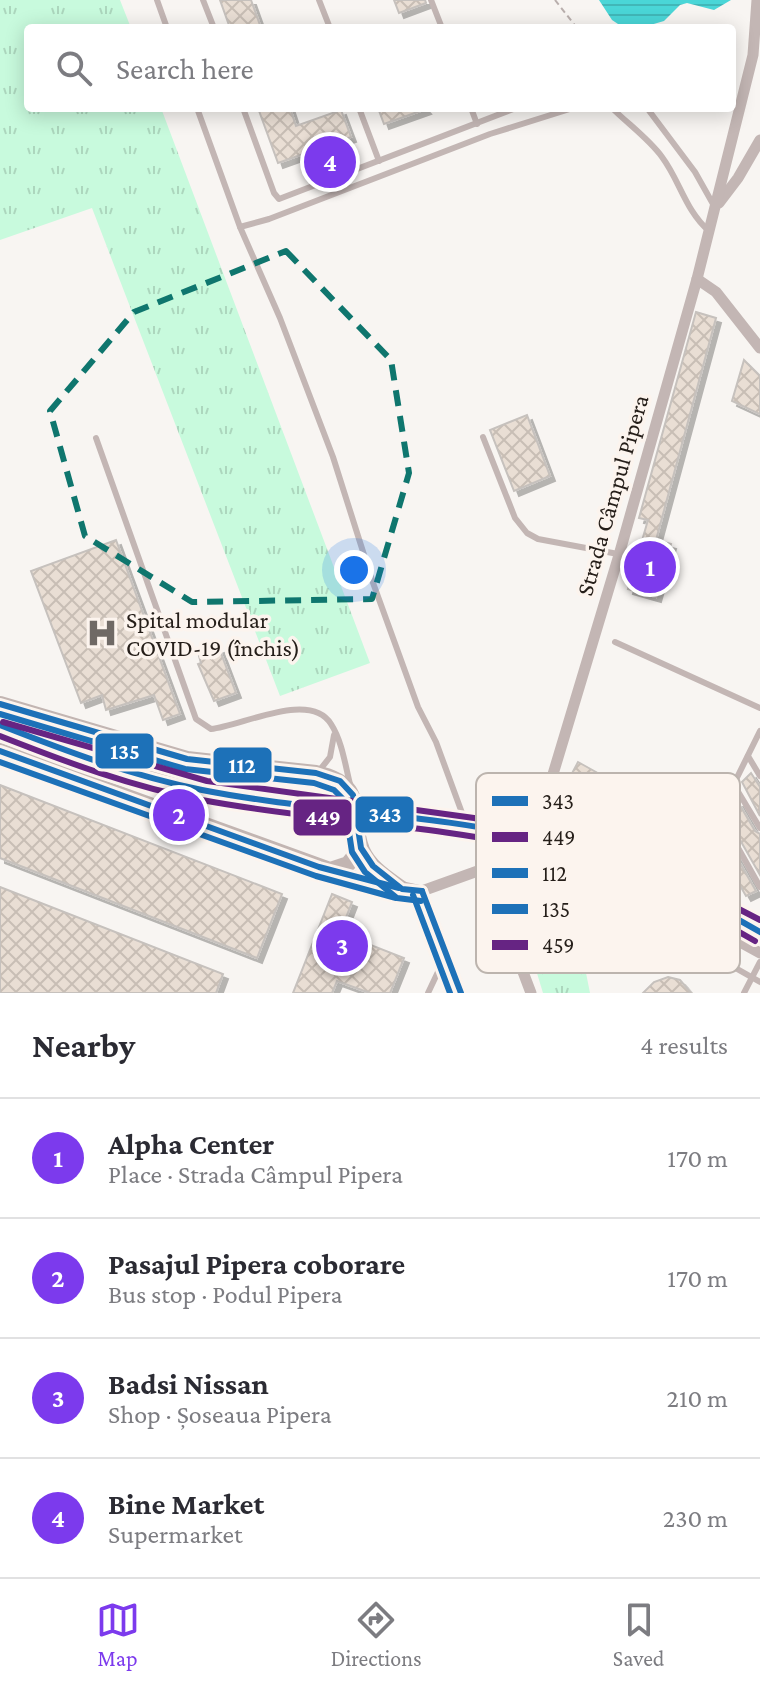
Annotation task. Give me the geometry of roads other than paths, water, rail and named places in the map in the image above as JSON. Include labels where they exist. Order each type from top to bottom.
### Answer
[{"type":"main road","points":[[0,704],[187,759],[316,773],[340,781],[353,795],[361,848],[373,866],[402,889]]},
{"type":"main road","points":[[0,725],[138,774],[200,790],[476,828]]},
{"type":"main road","points":[[0,732],[56,747]]},
{"type":"main road","points":[[0,751],[330,870],[348,864],[361,848]]},
{"type":"main road","points":[[740,921],[760,932]]},
{"type":"street","name":"Strada Câmpul Pipera","points":[[553,773],[697,279],[753,55],[757,0]]},
{"type":"street","points":[[715,207],[738,178],[760,140]]},
{"type":"street","points":[[697,279],[716,292],[760,348]]},
{"type":"street","points":[[330,870],[402,889],[422,891],[476,872]]},
{"type":"street","points":[[740,942],[760,953]]},
{"type":"street","name":"Strada Câmpul Pipera","points":[[524,973],[531,993]]},
{"type":"lane","points":[[157,0],[166,24]]},
{"type":"lane","points":[[203,0],[212,24]]},
{"type":"lane","points":[[319,0],[328,24]]},
{"type":"lane","points":[[431,0],[440,24]]},
{"type":"lane","points":[[198,112],[240,227],[280,318],[333,457],[345,500],[413,693],[436,742],[469,832],[476,839]]},
{"type":"lane","points":[[244,112],[274,193],[279,199],[506,112]]},
{"type":"lane","points":[[361,112],[379,161]]},
{"type":"lane","points":[[472,112],[477,124]]},
{"type":"lane","points":[[240,227],[269,219],[490,134],[560,112]]},
{"type":"lane","points":[[616,112],[662,157],[689,209],[709,231]]},
{"type":"lane","points":[[650,112],[695,172],[715,207]]},
{"type":"lane","points":[[483,437],[515,518],[527,533],[538,539],[619,555]]},
{"type":"lane","points":[[96,438],[196,719],[211,729],[284,711],[310,709],[325,716],[335,731],[353,795]]},
{"type":"lane","points":[[615,642],[760,708]]},
{"type":"lane","points":[[316,773],[330,757],[335,731]]},
{"type":"lane","points":[[740,773],[760,731]]},
{"type":"lane","points":[[748,756],[760,776]]},
{"type":"lane","points":[[740,795],[760,828]]},
{"type":"lane","points":[[740,851],[760,887]]},
{"type":"lane","points":[[422,891],[461,993]]},
{"type":"lane","points":[[428,993],[446,955]]},
{"type":"lane","points":[[744,993],[760,962]]},
{"type":"lane","points":[[740,970],[760,982]]},
{"type":"water","points":[[599,0],[731,0],[714,10],[687,3],[680,5],[664,21],[654,24],[618,24]]},
{"type":"place","name":"Bine Market","points":[[330,162]]},
{"type":"place","name":"Alpha Center","points":[[650,567]]},
{"type":"place","name":"Spital modular COVID-19 (închis)","points":[[102,633]]},
{"type":"place","name":"Pasajul Pipera coborare","points":[[179,815]]},
{"type":"place","name":"Badsi Nissan","points":[[342,946]]}]
